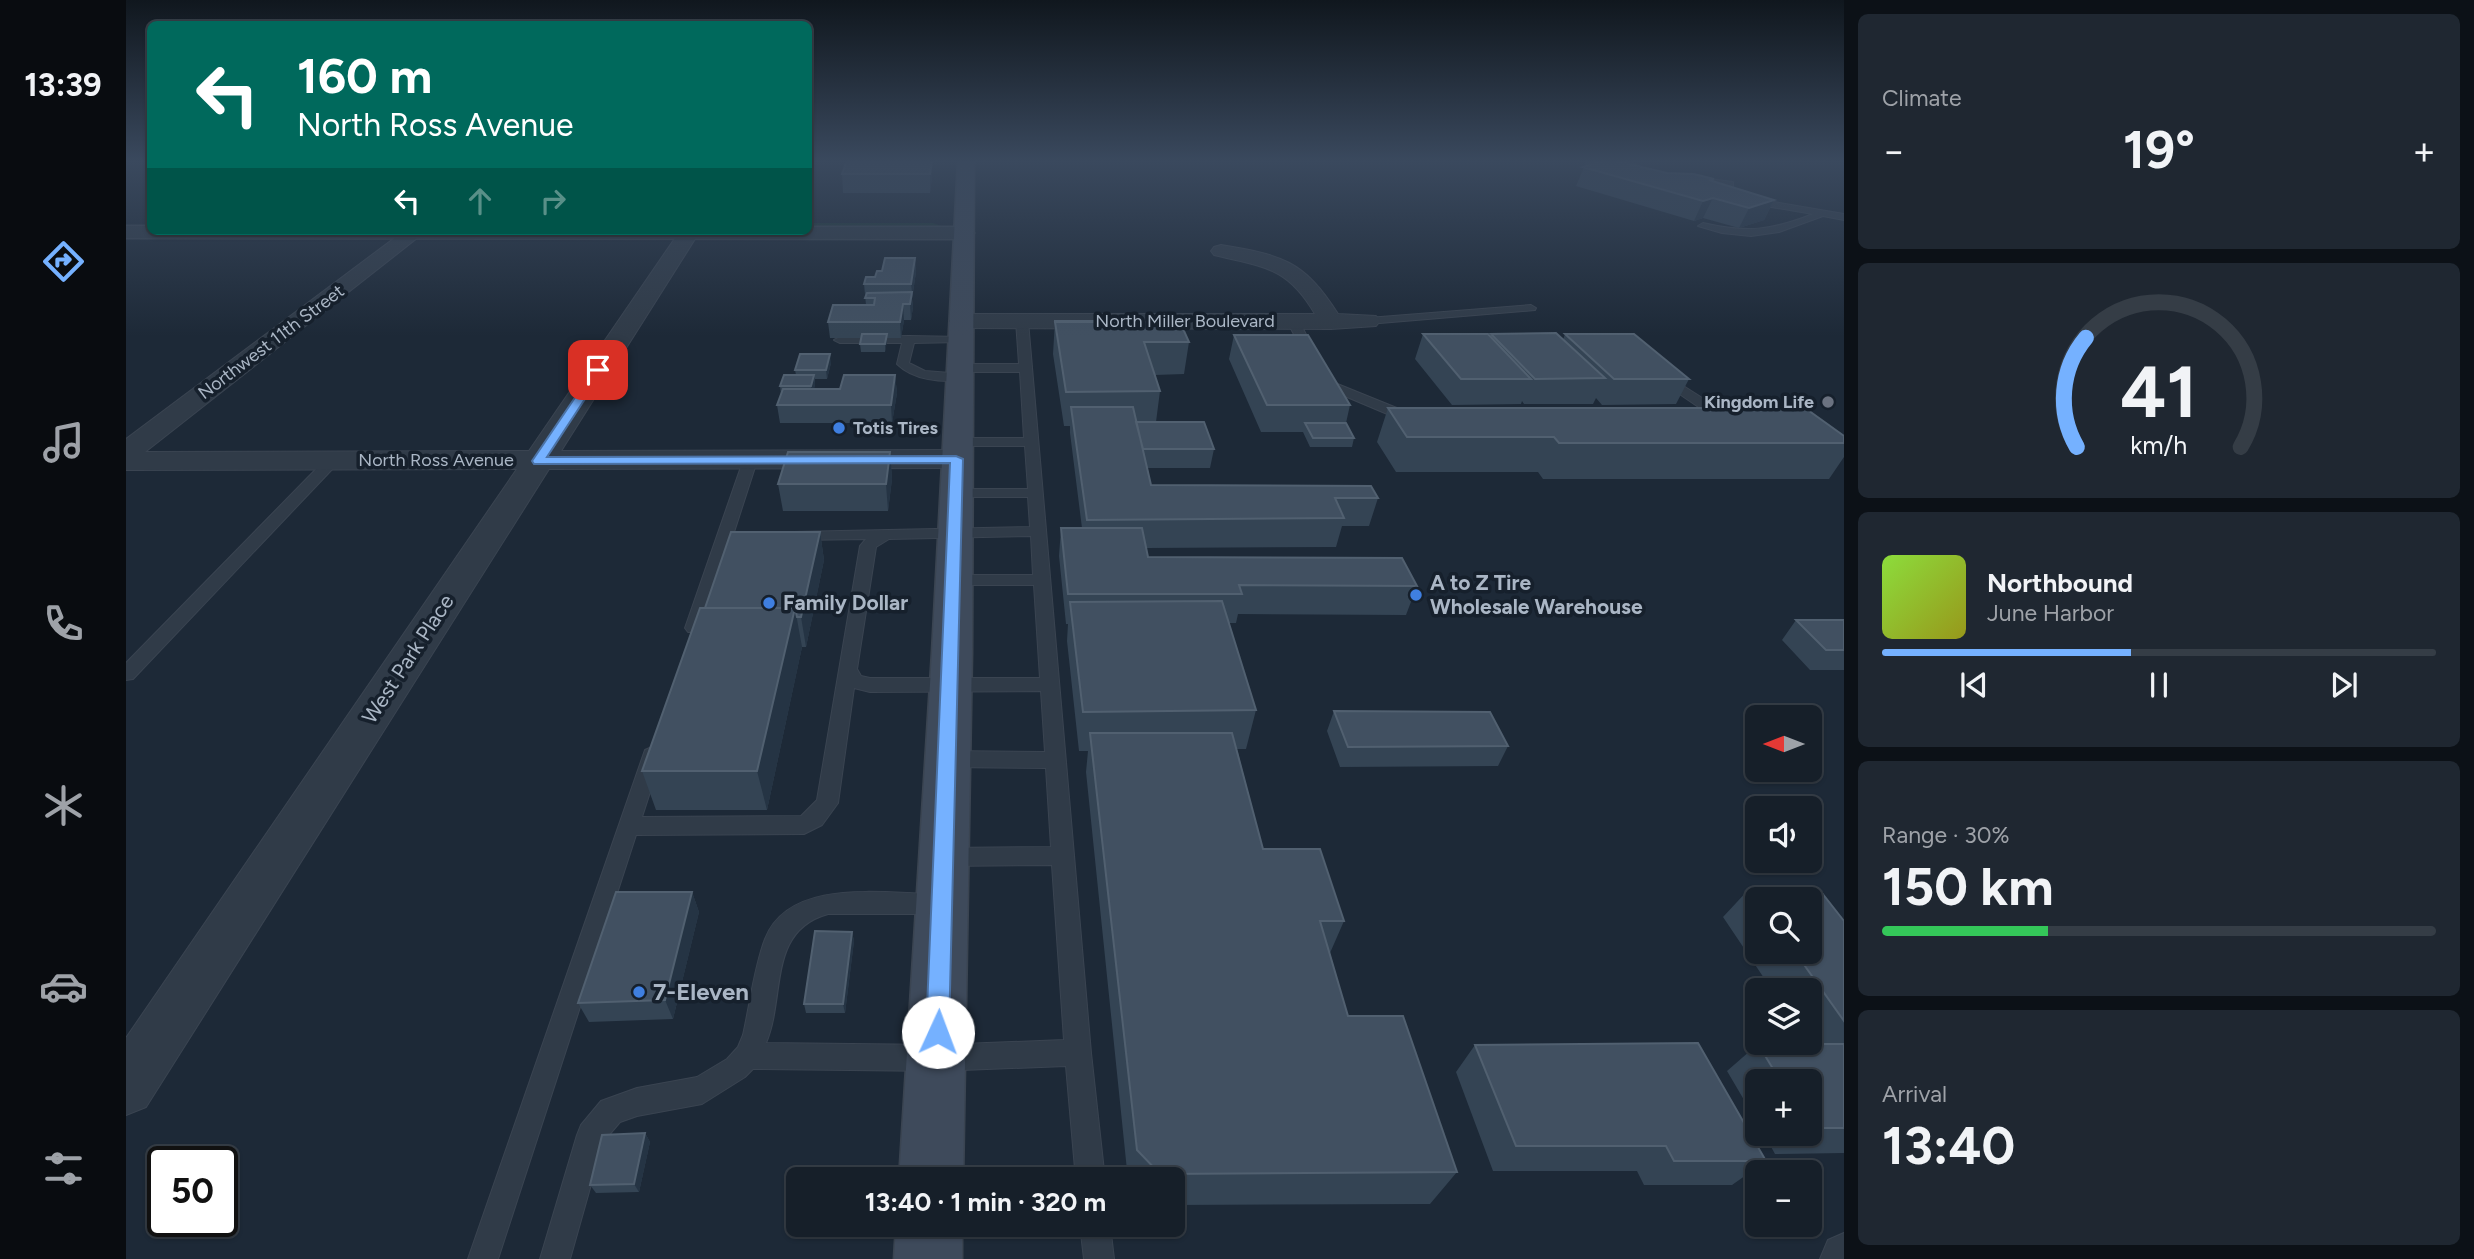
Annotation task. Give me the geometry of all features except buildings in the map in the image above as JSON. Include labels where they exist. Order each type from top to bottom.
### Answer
[{"type":"main road","points":[[932,1167],[943,904],[964,219]]},
{"type":"main road","points":[[928,1259],[929,1237]]},
{"type":"street","points":[[812,220],[964,227]]},
{"type":"street","points":[[126,242],[139,223]]},
{"type":"street","points":[[812,230],[964,227]]},
{"type":"street","name":"Northwest 11th Street","points":[[126,453],[410,235]]},
{"type":"street","name":"West Park Place","points":[[126,1087],[687,235]]},
{"type":"street","points":[[1221,251],[1271,259],[1291,269],[1331,321]]},
{"type":"street","name":"North Miller Boulevard","points":[[960,330],[1022,321],[1368,321]]},
{"type":"street","name":"North Ross Avenue","points":[[126,461],[750,461],[956,465]]},
{"type":"lane","points":[[1703,226],[1761,235],[1810,219]]},
{"type":"lane","points":[[1368,321],[1531,308]]},
{"type":"lane","points":[[1022,321],[1078,1053],[1090,1167]]},
{"type":"lane","points":[[1293,321],[1325,383],[1420,422]]},
{"type":"lane","points":[[840,340],[909,340],[960,330]]},
{"type":"lane","points":[[909,340],[903,364],[925,376],[1025,368]]},
{"type":"lane","points":[[1654,371],[1730,423],[1703,423]]},
{"type":"lane","points":[[956,465],[1031,442]]},
{"type":"lane","points":[[126,674],[333,460]]},
{"type":"lane","points":[[685,654],[732,536],[750,461]]},
{"type":"lane","points":[[956,465],[1035,493]]},
{"type":"lane","points":[[779,535],[1038,531]]},
{"type":"lane","points":[[628,826],[804,825],[814,819],[827,803],[868,546],[874,538],[887,534]]},
{"type":"lane","points":[[953,580],[1042,580]]},
{"type":"lane","points":[[848,668],[854,681],[870,685],[1050,684]]},
{"type":"lane","points":[[483,1259],[659,734]]},
{"type":"lane","points":[[947,759],[1055,760]]},
{"type":"lane","points":[[944,857],[1063,856]]},
{"type":"lane","points":[[555,1259],[591,1135],[611,1111],[637,1102],[702,1090],[736,1068],[747,1056],[756,1036],[776,941],[789,922],[806,910],[828,904],[943,904]]},
{"type":"lane","points":[[747,1056],[937,1058],[1078,1053]]},
{"type":"lane","points":[[1096,1237],[1099,1259]]},
{"type":"lane","points":[[1835,1259],[1844,1248]]},
{"type":"green space","points":[[812,223],[933,223],[944,227],[812,230]]},
{"type":"place","name":"Kingdom Life","points":[[1828,402]]},
{"type":"place","name":"Totis Tires","points":[[839,428]]},
{"type":"place","name":"A to Z Tire Wholesale Warehouse","points":[[1416,595]]},
{"type":"place","name":"Family Dollar","points":[[769,603]]},
{"type":"place","name":"7-Eleven","points":[[639,992]]},
{"type":"route","points":[[598,370],[538,461],[956,459],[938,1032]]}]
